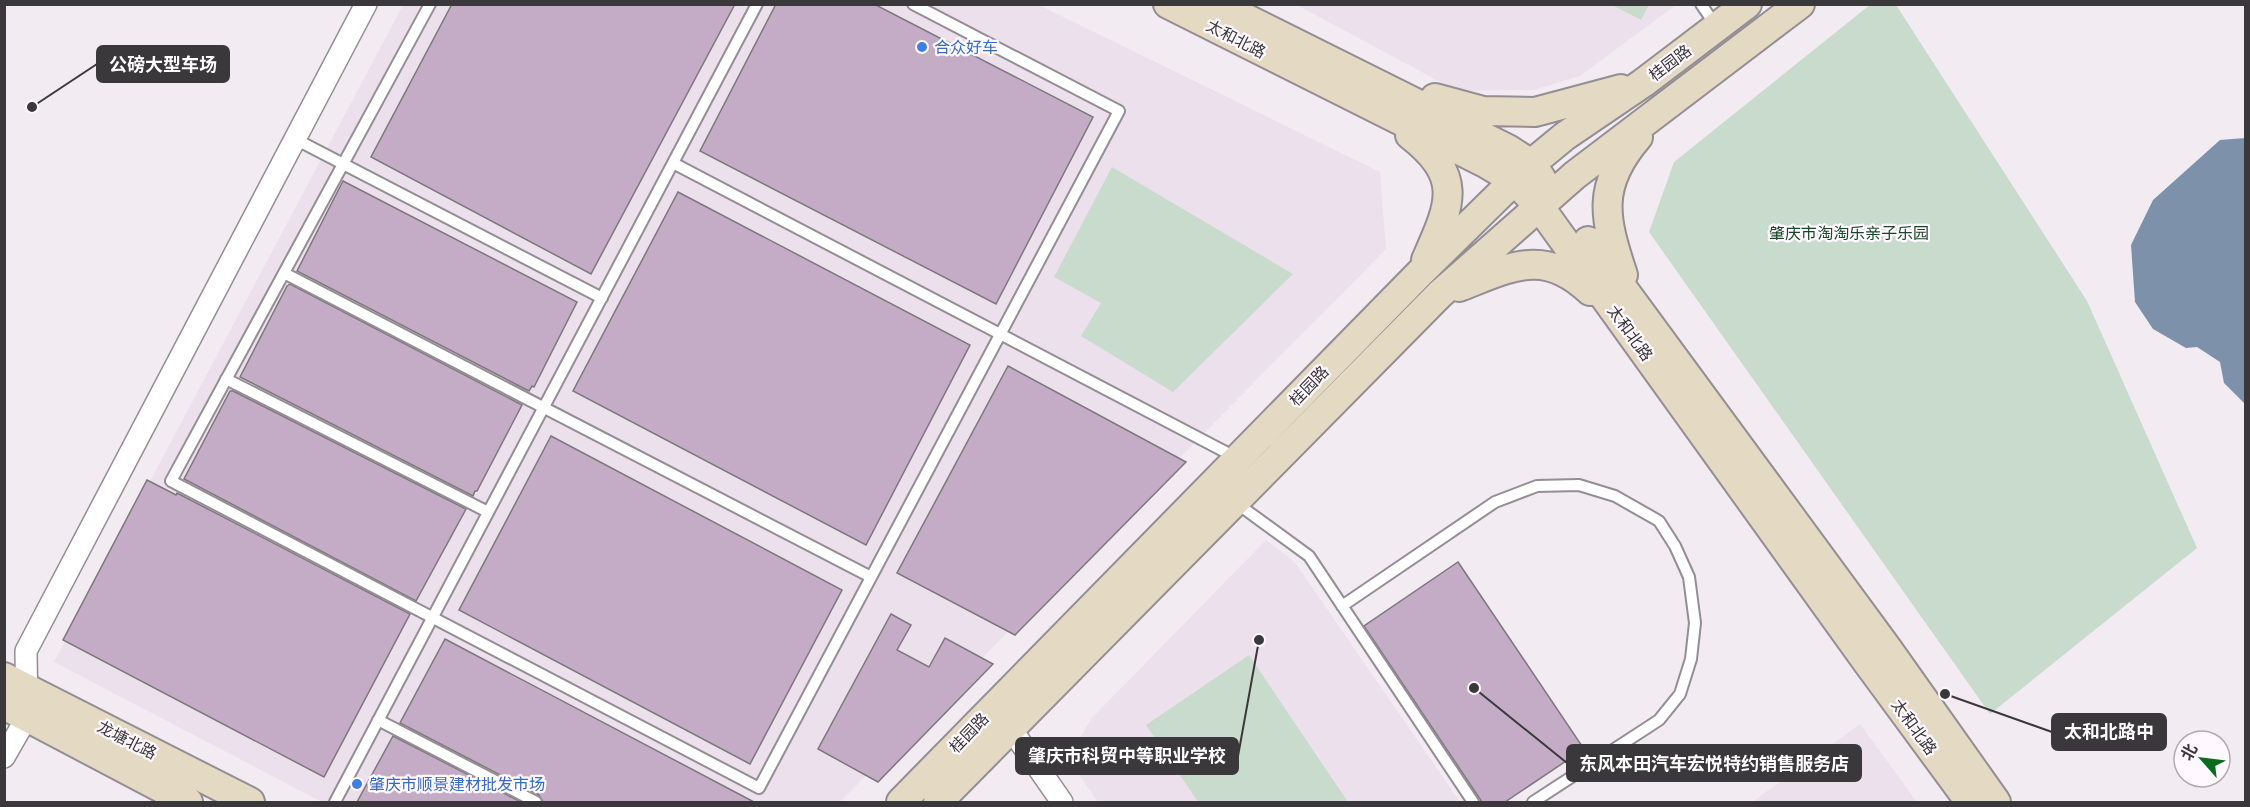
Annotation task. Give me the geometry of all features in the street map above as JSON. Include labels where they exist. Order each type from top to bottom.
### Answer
[{"type":"main road","name":"太和北路","points":[[1167,4],[1487,164],[1523,172]]},
{"type":"main road","name":"太和北路","points":[[1217,4],[1508,149],[1626,310],[1970,802]]},
{"type":"main road","name":"桂园路","points":[[901,802],[1420,273],[1523,172],[1565,136],[1643,83],[1747,4]]},
{"type":"main road","points":[[938,802],[1440,294],[1575,175],[1800,4]]},
{"type":"main road","points":[[1406,98],[1429,96],[1482,111],[1535,111],[1643,83]]},
{"type":"main road","points":[[1375,108],[1429,150],[1442,169],[1448,186],[1448,207],[1420,273]]},
{"type":"main road","points":[[1626,310],[1609,232],[1607,196],[1617,167],[1626,151],[1661,111]]},
{"type":"main road","points":[[1440,294],[1506,268],[1540,264],[1558,268],[1626,310]]},
{"type":"main road","name":"太和北路","points":[[1626,310],[1887,648],[1996,802]]},
{"type":"main road","name":"龙塘北路","points":[[15,697],[189,802]]},
{"type":"main road","name":"龙塘北路","points":[[15,697],[250,802]]},
{"type":"street","points":[[4,757],[26,651],[366,4]]},
{"type":"street","points":[[996,706],[1062,802]]},
{"type":"lane","points":[[430,4],[171,481],[759,788],[1119,111],[913,4]]},
{"type":"lane","points":[[335,802],[758,4]]},
{"type":"lane","points":[[1701,4],[1717,27]]},
{"type":"lane","points":[[295,139],[602,298]]},
{"type":"lane","points":[[673,163],[1238,459]]},
{"type":"lane","points":[[284,273],[871,577]]},
{"type":"lane","points":[[226,379],[488,512]]},
{"type":"lane","points":[[1342,606],[1496,502],[1537,486],[1579,485],[1615,496],[1659,521],[1675,546],[1689,577],[1695,623],[1691,659],[1680,694],[1659,720],[1533,802]]},
{"type":"lane","points":[[1235,502],[1308,556],[1473,802]]},
{"type":"lane","points":[[378,720],[536,802]]},
{"type":"shaded area","points":[[403,5],[1039,5],[1380,172],[1386,249],[840,802],[322,802],[54,662]]},
{"type":"shaded area","points":[[1297,5],[1676,5],[1580,76],[1534,90],[1457,91]]},
{"type":"shaded area","points":[[1266,540],[1294,561],[1460,802],[1098,802],[1078,773],[1075,747],[1091,719]]},
{"type":"shaded area","points":[[1860,724],[1917,802],[1752,802]]},
{"type":"green space","name":"肇庆市淘淘乐亲子乐园","points":[[1871,4],[1896,5],[2087,301],[2197,548],[1990,714],[1649,232],[1674,162]]},
{"type":"green space","points":[[1612,5],[1649,5],[1641,20]]},
{"type":"green space","points":[[1112,167],[1293,274],[1173,392],[1081,336],[1101,303],[1054,277]]},
{"type":"green space","points":[[1249,655],[1348,802],[1198,802],[1146,725]]},
{"type":"water","points":[[2246,138],[2245,404],[2224,383],[2220,362],[2197,347],[2186,348],[2153,329],[2135,302],[2131,245],[2153,200],[2220,140]]},
{"type":"building","points":[[452,4],[735,4],[591,274],[371,157]]},
{"type":"building","points":[[776,4],[874,4],[1093,117],[996,304],[700,151]]},
{"type":"building","points":[[343,181],[577,302],[534,387],[532,386],[529,391],[297,271]]},
{"type":"building","points":[[678,192],[970,345],[866,545],[573,391]]},
{"type":"building","points":[[290,284],[522,405],[473,496],[240,377]]},
{"type":"building","points":[[1008,366],[1186,462],[1015,635],[897,573]]},
{"type":"building","points":[[230,391],[466,509],[416,601],[184,479]]},
{"type":"building","points":[[551,436],[842,590],[750,764],[459,610]]},
{"type":"building","points":[[147,480],[176,495],[177,493],[410,614],[324,777],[63,640]]},
{"type":"building","points":[[1458,562],[1584,749],[1505,802],[1482,802],[1364,626]]},
{"type":"building","points":[[891,614],[911,625],[897,650],[929,667],[945,638],[993,664],[878,782],[818,749]]},
{"type":"building","points":[[445,639],[754,802],[543,802],[539,795],[400,723]]},
{"type":"building","points":[[393,736],[521,802],[357,802]]},
{"type":"place","name":"合众好车","points":[[922,47]]},
{"type":"place","name":"公磅大型车场","points":[[32,107]]},
{"type":"place","name":"肇庆市科贸中等职业学校","points":[[1259,640]]},
{"type":"place","name":"东风本田汽车宏悦特约销售服务店","points":[[1474,688]]},
{"type":"place","name":"太和北路中","points":[[1945,694]]},
{"type":"place","name":"肇庆市顺景建材批发市场","points":[[357,784]]}]
